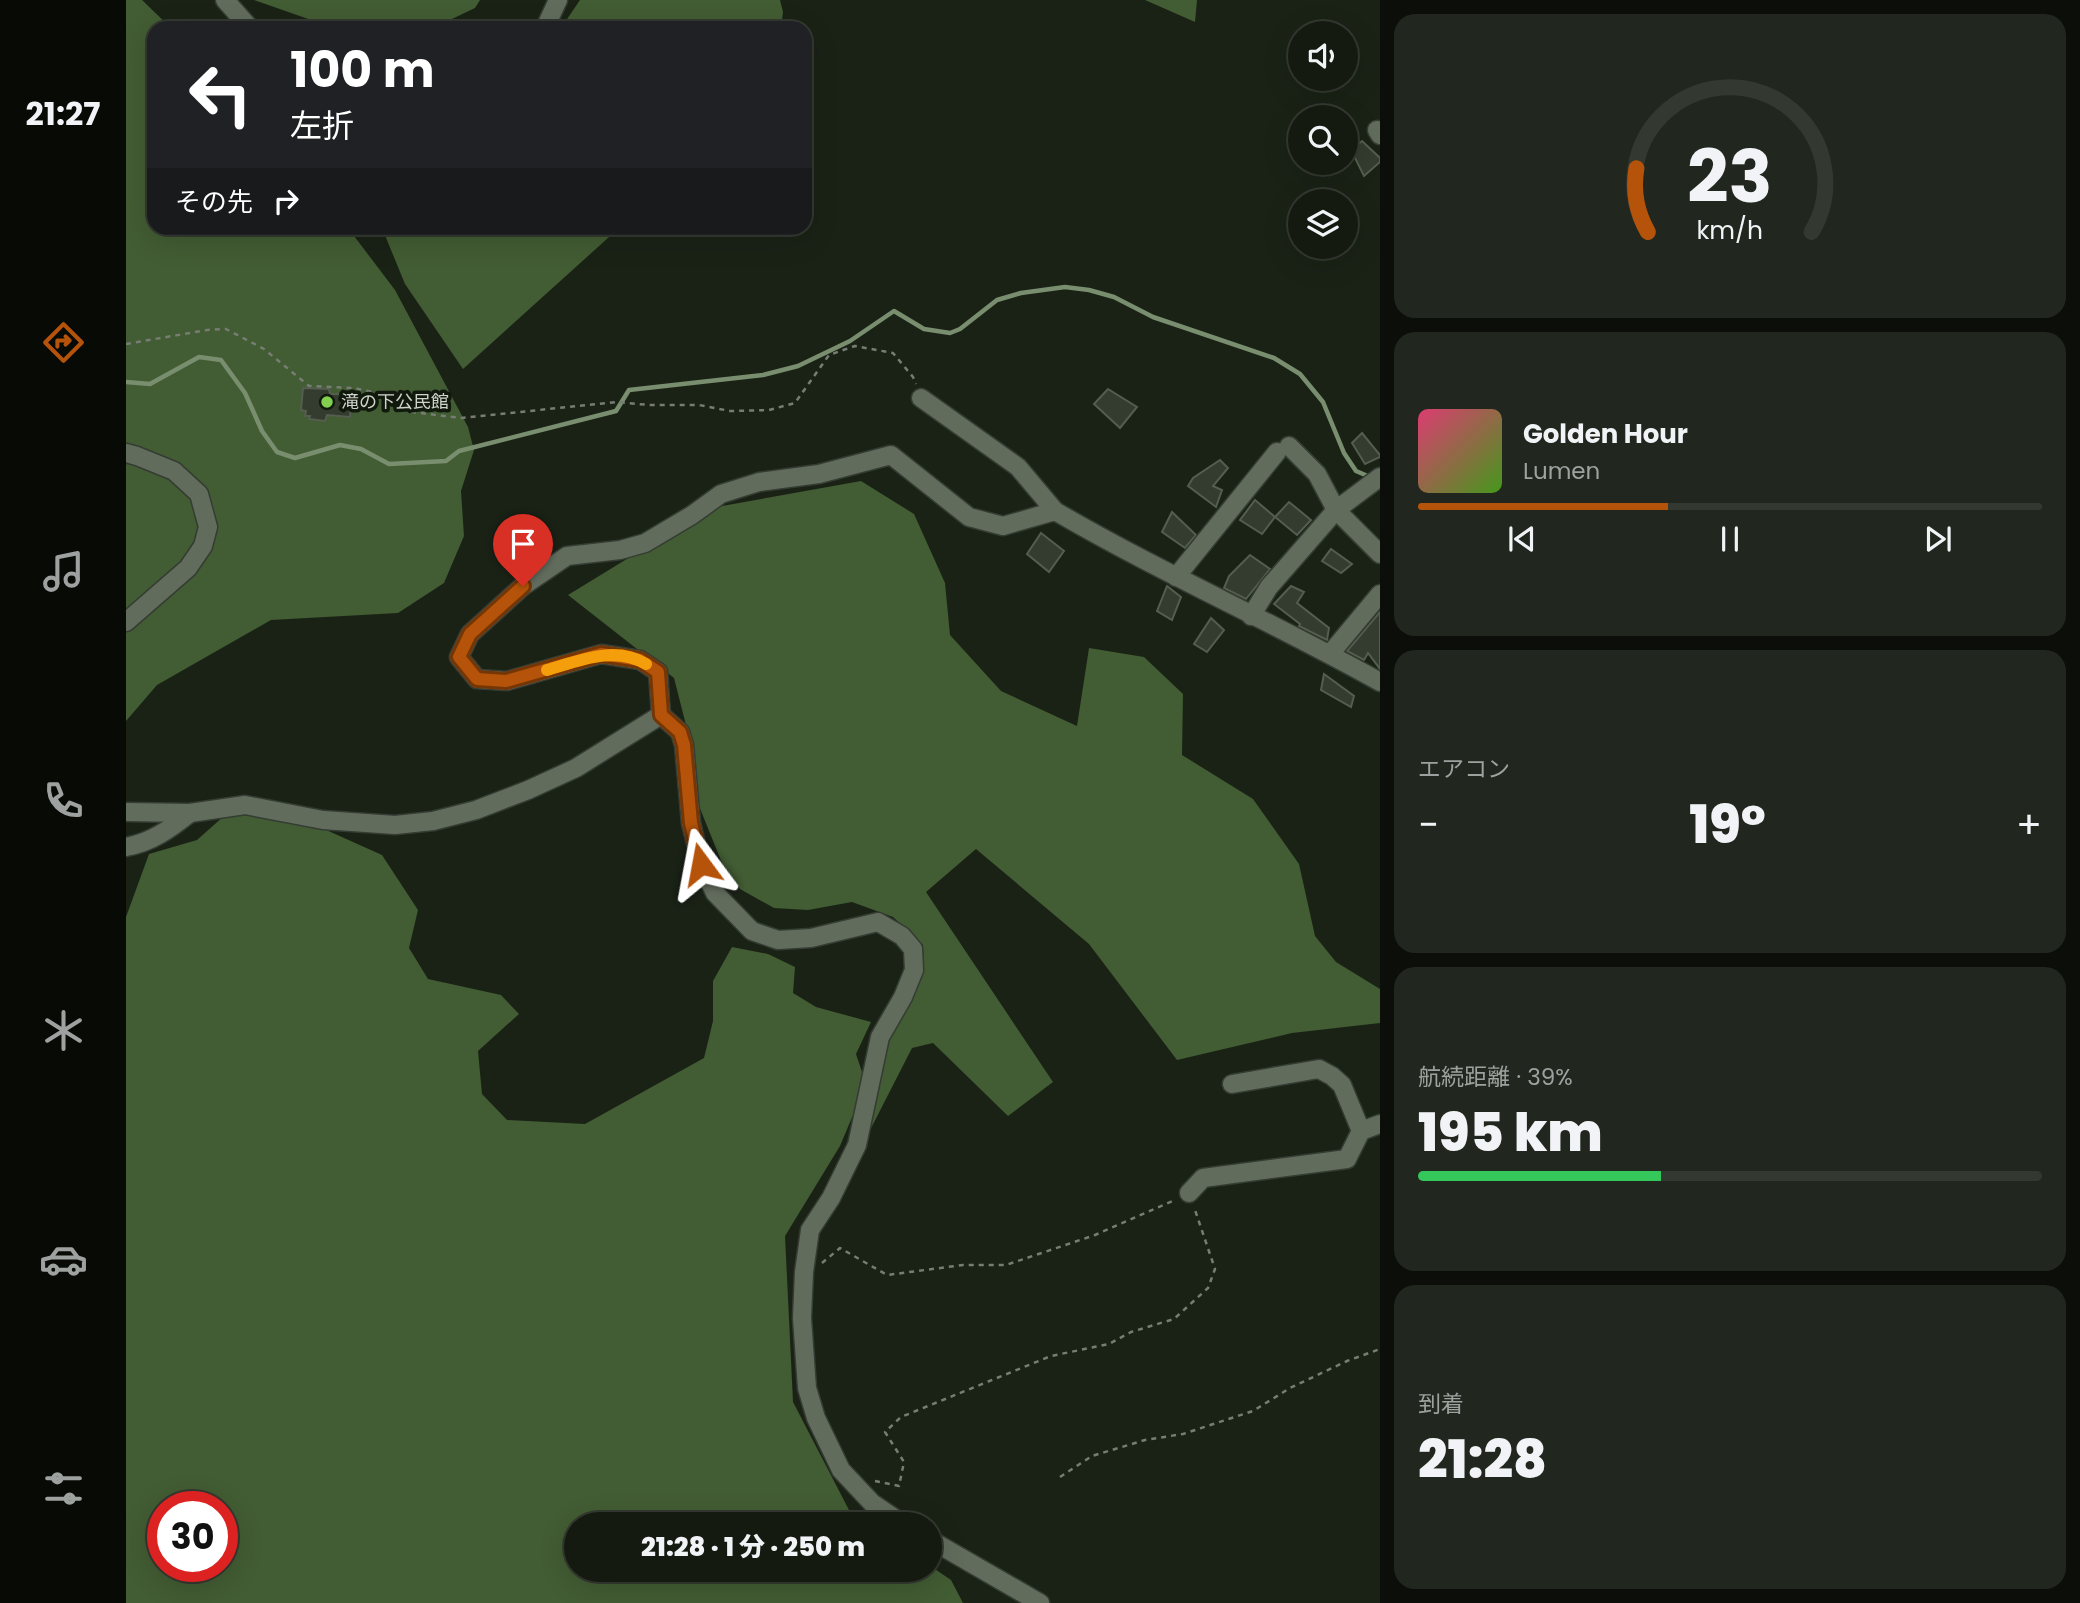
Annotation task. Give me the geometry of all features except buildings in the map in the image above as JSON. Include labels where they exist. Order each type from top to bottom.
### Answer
[{"type":"street","points":[[225,0],[244,21]]},
{"type":"street","points":[[548,21],[558,0]]},
{"type":"street","points":[[921,398],[1018,467],[1055,511],[1176,578],[1330,654],[1380,682]]},
{"type":"street","points":[[1176,578],[1283,449],[1317,474],[1336,510],[1380,554]]},
{"type":"street","points":[[126,453],[174,471],[200,494],[208,527],[203,546],[188,568],[126,622]]},
{"type":"street","points":[[885,1512],[872,1503],[841,1470],[816,1418],[807,1388],[802,1318],[804,1272],[810,1230],[831,1198],[857,1145],[880,1037],[903,997],[914,970],[913,950],[902,936],[878,922],[811,938],[778,940],[751,931],[715,893],[701,864],[691,823],[684,745],[680,732],[661,715],[658,672],[640,660],[601,654],[506,681],[477,679],[459,657],[470,634],[523,586],[567,556],[620,550],[645,544],[720,494],[759,482],[819,474],[891,455],[969,517],[1003,526],[1055,511]]},
{"type":"street","points":[[1251,616],[1269,587],[1336,510],[1380,477]]},
{"type":"street","points":[[1330,654],[1380,594]]},
{"type":"street","points":[[126,812],[190,813],[245,805],[323,820],[395,825],[433,821],[476,810],[576,768],[661,715]]},
{"type":"street","points":[[126,847],[139,845],[163,835],[190,813]]},
{"type":"street","points":[[1232,1084],[1319,1069],[1342,1085],[1361,1131]]},
{"type":"street","points":[[1189,1193],[1203,1178],[1347,1159],[1361,1131],[1380,1124]]},
{"type":"street","points":[[942,1546],[1040,1603]]},
{"type":"path","points":[[126,344],[226,329],[264,349],[309,386],[354,388],[381,394],[412,412],[461,418],[617,402],[699,405],[730,411],[769,410],[795,403],[829,355],[855,346],[893,353],[912,377],[921,398]]},
{"type":"path","points":[[804,1272],[814,1269],[840,1248],[887,1275],[963,1265],[1006,1265],[1095,1235],[1189,1193],[1215,1269],[1208,1288],[1174,1319],[1132,1332],[1109,1344],[1051,1356],[901,1417],[885,1432],[904,1462],[899,1486],[876,1483],[867,1474]]},
{"type":"path","points":[[1060,1478],[1092,1456],[1145,1440],[1183,1434],[1253,1411],[1290,1388],[1347,1361],[1380,1349]]},
{"type":"green space","points":[[126,0],[142,0],[164,21],[147,21],[147,235],[353,235],[395,290],[468,427],[474,450],[461,491],[464,536],[444,583],[398,613],[271,620],[157,685],[126,721]]},
{"type":"green space","points":[[254,0],[480,0],[475,8],[448,21],[314,21]]},
{"type":"green space","points":[[580,0],[780,0],[783,12],[782,21],[566,21]]},
{"type":"green space","points":[[1145,0],[1197,0],[1195,22]]},
{"type":"green space","points":[[385,235],[611,235],[463,369],[405,284]]},
{"type":"green space","points":[[861,481],[914,514],[945,583],[950,635],[1001,691],[1077,726],[1089,648],[1144,657],[1183,694],[1182,755],[1253,799],[1299,864],[1315,936],[1336,962],[1380,989],[1380,1023],[1292,1033],[1177,1060],[1089,944],[976,849],[926,892],[1053,1082],[1008,1116],[933,1043],[912,1048],[843,1183],[884,1040],[924,968],[923,945],[893,917],[852,902],[808,910],[774,908],[740,889],[722,863],[699,806],[687,729],[674,678],[568,595],[648,546],[722,506]]},
{"type":"green space","points":[[262,813],[324,829],[382,855],[418,910],[409,948],[428,979],[501,995],[519,1014],[478,1051],[482,1094],[507,1120],[585,1124],[704,1058],[713,1021],[713,981],[732,947],[768,954],[795,967],[793,993],[816,1007],[871,1022],[856,1054],[866,1084],[840,1146],[785,1236],[793,1402],[852,1512],[564,1512],[564,1582],[942,1582],[942,1574],[951,1580],[963,1603],[126,1603],[126,917],[149,854],[197,840],[224,816]]},
{"type":"waterway","points":[[126,382],[150,384],[199,357],[221,360],[245,393],[262,431],[277,452],[295,458],[340,445],[361,449],[389,464],[446,461],[459,451],[616,411],[629,390],[763,375],[798,366],[850,341],[894,311],[924,329],[950,333],[960,329],[997,300],[1021,293],[1065,287],[1114,297],[1153,317],[1274,358],[1300,374],[1323,402],[1344,453],[1356,471],[1370,477]]},
{"type":"slow traffic","points":[[547,670],[601,654],[640,660],[646,664]]},
{"type":"place","name":"滝の下公民館","points":[[327,402]]},
{"type":"route","points":[[523,586],[470,634],[459,657],[477,679],[506,681],[601,654],[640,660],[658,672],[661,715],[680,732],[684,745],[691,823],[701,864]]}]
